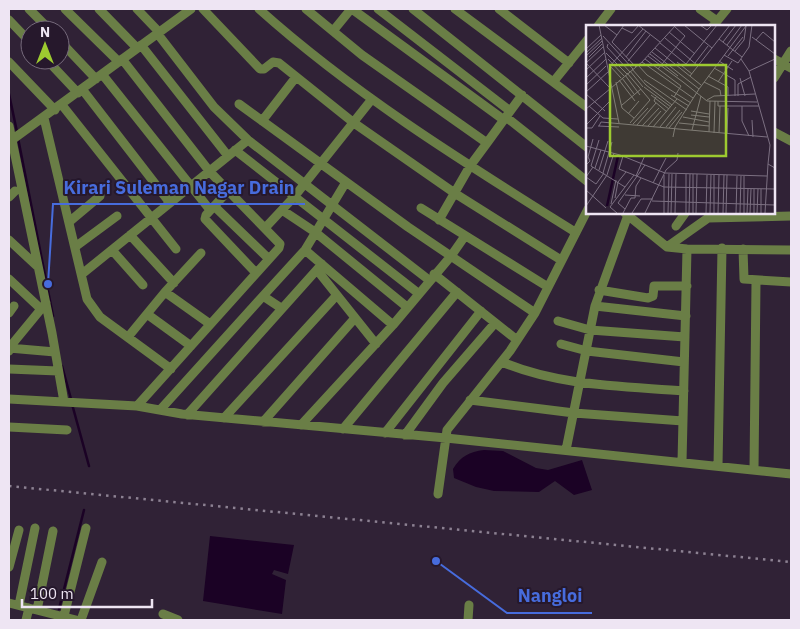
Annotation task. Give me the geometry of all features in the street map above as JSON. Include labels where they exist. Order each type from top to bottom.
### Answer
[{"type":"street","points":[[29,9],[40,20]]},
{"type":"street","points":[[65,9],[120,61],[210,172],[280,244],[279,248],[137,406]]},
{"type":"street","points":[[100,9],[139,47],[232,153],[323,218],[418,293]]},
{"type":"street","points":[[136,9],[158,32],[214,107],[248,140],[432,277],[457,292],[517,340]]},
{"type":"street","points":[[175,9],[182,16]]},
{"type":"street","points":[[14,138],[192,9]]},
{"type":"street","points":[[203,9],[260,69],[264,70],[276,61],[354,123],[456,194],[561,260]]},
{"type":"street","points":[[258,9],[302,48],[372,99],[470,166],[575,232]]},
{"type":"street","points":[[306,9],[362,54],[487,143]]},
{"type":"street","points":[[333,30],[351,9],[507,116]]},
{"type":"street","points":[[378,9],[586,180]]},
{"type":"street","points":[[413,9],[586,146]]},
{"type":"street","points":[[455,9],[518,58],[554,81],[586,106]]},
{"type":"street","points":[[499,9],[569,62]]},
{"type":"street","points":[[700,9],[715,25],[727,9]]},
{"type":"street","points":[[599,25],[609,10]]},
{"type":"street","points":[[9,20],[20,32]]},
{"type":"street","points":[[554,81],[586,41]]},
{"type":"street","points":[[70,50],[99,76],[190,188],[269,259]]},
{"type":"street","points":[[775,77],[787,66],[791,51]]},
{"type":"street","points":[[775,60],[787,66]]},
{"type":"street","points":[[9,62],[58,107],[176,249]]},
{"type":"street","points":[[58,70],[80,91],[170,203]]},
{"type":"street","points":[[262,121],[296,77]]},
{"type":"street","points":[[439,220],[456,194],[470,166],[522,95]]},
{"type":"street","points":[[265,228],[305,184],[372,99]]},
{"type":"street","points":[[239,104],[346,182],[535,314]]},
{"type":"street","points":[[44,118],[87,299],[92,309],[171,369]]},
{"type":"street","points":[[9,126],[14,138],[38,267],[43,306],[58,371],[69,402]]},
{"type":"street","points":[[775,133],[791,142]]},
{"type":"street","points":[[82,274],[248,140]]},
{"type":"street","points":[[160,410],[305,250],[346,182]]},
{"type":"street","points":[[229,190],[205,217],[206,221],[256,273]]},
{"type":"street","points":[[69,222],[100,196]]},
{"type":"street","points":[[421,208],[548,287]]},
{"type":"street","points":[[282,210],[315,232],[407,307]]},
{"type":"street","points":[[438,494],[446,438],[450,424],[502,362],[535,314],[586,213]]},
{"type":"street","points":[[566,450],[599,290],[626,214],[667,247],[687,249],[791,250]]},
{"type":"street","points":[[676,226],[685,214]]},
{"type":"street","points":[[667,247],[708,218],[768,214],[791,216]]},
{"type":"street","points":[[75,247],[117,216]]},
{"type":"street","points":[[130,235],[174,283]]},
{"type":"street","points":[[301,425],[393,325],[451,256],[465,236]]},
{"type":"street","points":[[9,240],[38,267]]},
{"type":"street","points":[[718,466],[722,248]]},
{"type":"street","points":[[682,462],[687,249]]},
{"type":"street","points":[[742,249],[744,279],[756,282],[791,282]]},
{"type":"street","points":[[112,250],[143,285]]},
{"type":"street","points":[[305,250],[319,267],[336,296],[376,344]]},
{"type":"street","points":[[128,337],[165,292],[201,253]]},
{"type":"street","points":[[187,415],[319,267]]},
{"type":"street","points":[[319,267],[393,325]]},
{"type":"street","points":[[9,279],[43,306]]},
{"type":"street","points":[[754,470],[756,282]]},
{"type":"street","points":[[599,290],[648,298],[653,296],[653,288],[656,286],[687,286]]},
{"type":"street","points":[[165,292],[210,324]]},
{"type":"street","points":[[343,429],[457,292]]},
{"type":"street","points":[[263,296],[281,308]]},
{"type":"street","points":[[224,418],[336,296]]},
{"type":"street","points":[[9,349],[43,306]]},
{"type":"street","points":[[595,306],[686,316]]},
{"type":"street","points":[[385,433],[481,311]]},
{"type":"street","points":[[147,314],[191,346]]},
{"type":"street","points":[[263,422],[355,318]]},
{"type":"street","points":[[558,321],[590,330],[685,338]]},
{"type":"street","points":[[405,435],[443,383],[495,323]]},
{"type":"street","points":[[561,344],[587,351],[684,362]]},
{"type":"street","points":[[9,349],[55,352]]},
{"type":"street","points":[[502,362],[533,374],[581,382],[684,392]]},
{"type":"street","points":[[9,369],[58,371]]},
{"type":"street","points":[[9,399],[137,406],[187,415],[446,438],[791,474]]},
{"type":"street","points":[[470,400],[574,413],[683,421]]},
{"type":"street","points":[[9,426],[67,430]]},
{"type":"street","points":[[19,605],[35,528]]},
{"type":"street","points":[[64,616],[86,528]]},
{"type":"street","points":[[9,567],[18,530]]},
{"type":"street","points":[[26,620],[33,609],[53,531]]},
{"type":"street","points":[[81,620],[102,562]]},
{"type":"street","points":[[9,603],[76,620]]},
{"type":"street","points":[[468,620],[469,605]]},
{"type":"street","points":[[163,614],[178,620]]},
{"type":"shaded area","points":[[484,450],[503,451],[536,468],[548,470],[582,460],[592,490],[574,495],[555,481],[539,492],[494,491],[476,487],[454,478],[453,469],[462,458],[470,453]]},
{"type":"shaded area","points":[[210,536],[294,545],[288,574],[274,570],[272,574],[286,580],[282,614],[203,601]]},
{"type":"waterway","points":[[9,94],[17,132]]},
{"type":"waterway","points":[[18,138],[53,316]]},
{"type":"waterway","points":[[62,366],[71,399]]},
{"type":"waterway","points":[[72,404],[89,466]]},
{"type":"waterway","points":[[59,609],[84,510]]},
{"type":"railway","points":[[9,486],[791,562]]},
{"type":"place","name":"Kirari Suleman Nagar Drain","points":[[48,284]]},
{"type":"place","name":"Nangloi","points":[[436,561]]}]
